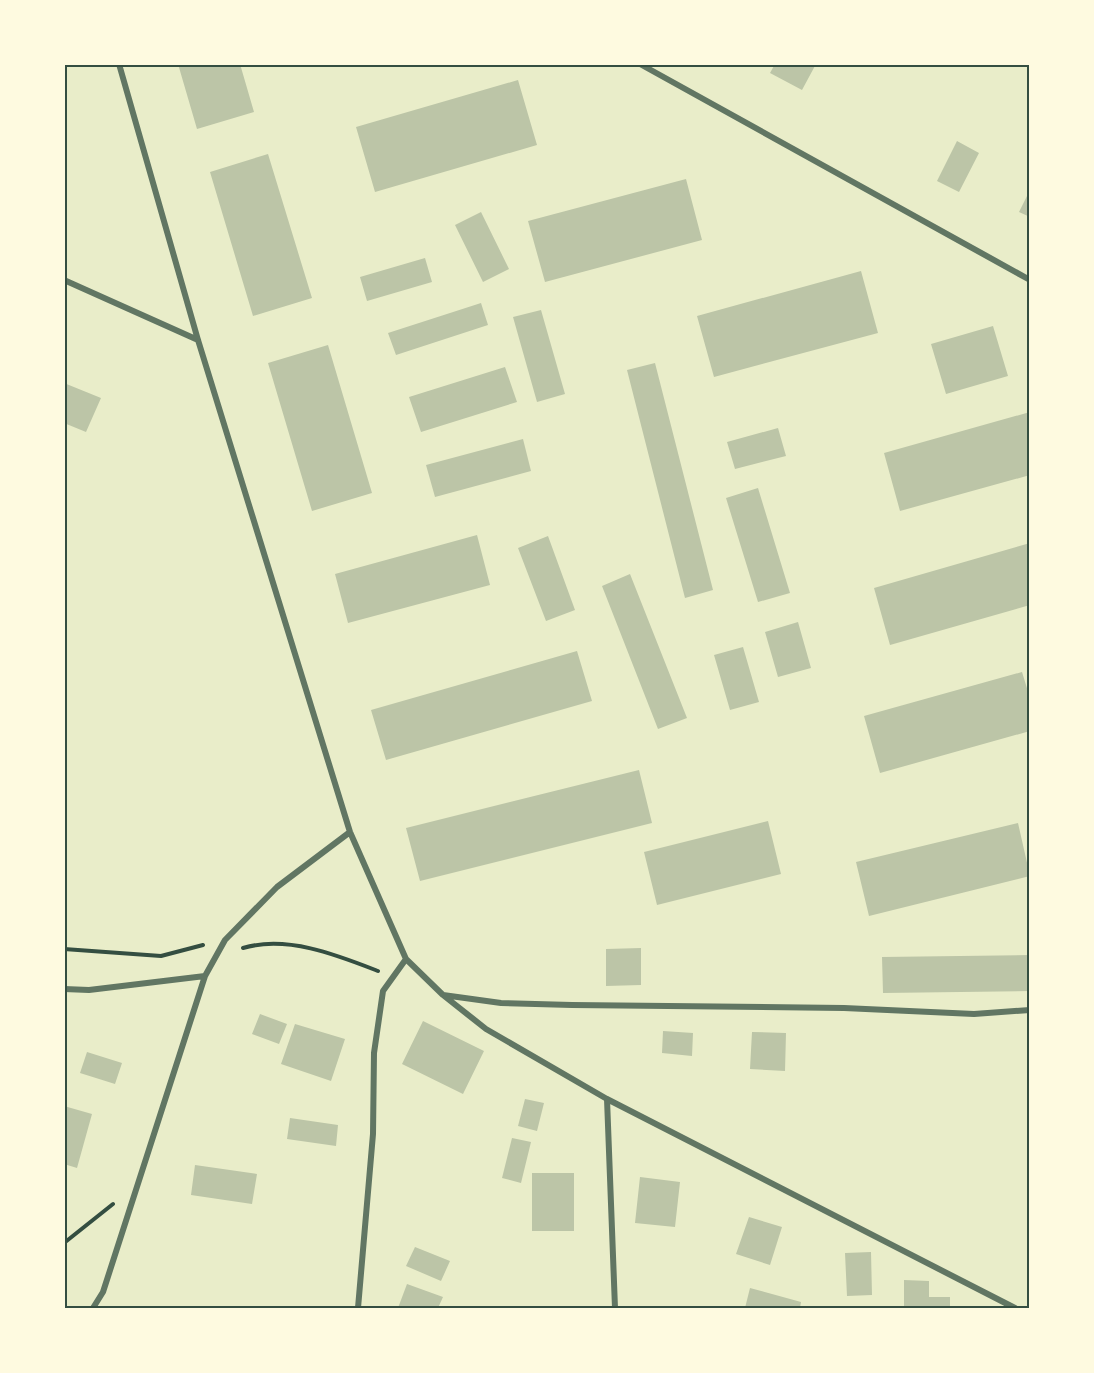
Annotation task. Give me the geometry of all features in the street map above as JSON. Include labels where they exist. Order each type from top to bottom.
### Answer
[{"type":"street","points":[[119,64],[198,340],[350,832],[406,958],[443,995],[486,1029],[607,1099],[1015,1308]]},
{"type":"street","points":[[640,64],[1029,280]]},
{"type":"street","points":[[64,280],[198,340]]},
{"type":"street","points":[[93,1308],[103,1292],[205,976],[225,940],[277,887],[350,832]]},
{"type":"street","points":[[358,1308],[373,1134],[374,1053],[383,991],[406,958]]},
{"type":"street","points":[[64,989],[89,990],[205,976]]},
{"type":"street","points":[[443,995],[501,1003],[572,1005],[844,1008],[974,1014],[1029,1010]]},
{"type":"street","points":[[607,1099],[615,1308]]},
{"type":"path","points":[[64,949],[161,956],[225,940]]},
{"type":"path","points":[[216,956],[247,946],[280,944],[308,948],[393,977]]},
{"type":"path","points":[[64,1243],[136,1185]]},
{"type":"building","points":[[178,64],[240,64],[254,112],[197,129]]},
{"type":"building","points":[[775,64],[816,64],[802,90],[770,73]]},
{"type":"building","points":[[518,80],[537,145],[375,192],[356,127]]},
{"type":"building","points":[[957,141],[979,153],[959,192],[937,181]]},
{"type":"building","points":[[268,154],[312,298],[253,316],[210,172]]},
{"type":"building","points":[[686,179],[702,240],[545,282],[528,221]]},
{"type":"building","points":[[1030,190],[1030,217],[1019,212]]},
{"type":"building","points":[[481,212],[509,269],[483,282],[455,225]]},
{"type":"building","points":[[425,258],[432,282],[367,301],[360,277]]},
{"type":"building","points":[[861,271],[878,333],[714,377],[697,316]]},
{"type":"building","points":[[481,303],[488,325],[396,355],[388,333]]},
{"type":"building","points":[[541,310],[565,394],[537,402],[513,317]]},
{"type":"building","points":[[993,326],[1008,376],[946,394],[931,344]]},
{"type":"building","points":[[328,345],[372,493],[312,511],[268,363]]},
{"type":"building","points":[[655,363],[713,590],[685,598],[627,370]]},
{"type":"building","points":[[505,367],[517,402],[421,432],[409,397]]},
{"type":"building","points":[[64,383],[101,398],[86,432],[64,423]]},
{"type":"building","points":[[1030,412],[1030,475],[900,511],[884,453]]},
{"type":"building","points":[[778,428],[786,456],[735,469],[727,442]]},
{"type":"building","points":[[523,439],[531,471],[435,497],[426,465]]},
{"type":"building","points":[[758,488],[790,593],[758,602],[726,498]]},
{"type":"building","points":[[477,535],[490,585],[348,623],[335,574]]},
{"type":"building","points":[[548,536],[575,610],[546,621],[518,548]]},
{"type":"building","points":[[1030,543],[1030,605],[890,645],[874,588]]},
{"type":"building","points":[[630,574],[687,718],[658,729],[602,586]]},
{"type":"building","points":[[798,622],[811,668],[778,677],[765,632]]},
{"type":"building","points":[[743,647],[759,702],[730,710],[714,655]]},
{"type":"building","points":[[577,651],[592,701],[386,760],[371,710]]},
{"type":"building","points":[[1022,672],[1030,698],[1030,731],[880,773],[864,716]]},
{"type":"building","points":[[639,770],[652,823],[420,881],[406,828]]},
{"type":"building","points":[[768,821],[781,874],[657,905],[644,852]]},
{"type":"building","points":[[1018,823],[1030,876],[869,916],[856,862]]},
{"type":"building","points":[[641,948],[641,985],[606,986],[606,949]]},
{"type":"building","points":[[1030,955],[1030,991],[883,993],[882,957]]},
{"type":"building","points":[[260,1014],[287,1024],[279,1044],[252,1034]]},
{"type":"building","points":[[423,1021],[484,1051],[463,1094],[402,1064]]},
{"type":"building","points":[[295,1024],[345,1039],[331,1081],[281,1064]]},
{"type":"building","points":[[663,1031],[693,1033],[692,1056],[662,1053]]},
{"type":"building","points":[[752,1032],[786,1033],[785,1071],[750,1069]]},
{"type":"building","points":[[87,1052],[122,1063],[115,1084],[80,1073]]},
{"type":"building","points":[[525,1099],[544,1103],[537,1131],[518,1126]]},
{"type":"building","points":[[64,1106],[92,1114],[77,1168],[64,1164]]},
{"type":"building","points":[[290,1118],[338,1125],[336,1146],[287,1139]]},
{"type":"building","points":[[512,1138],[531,1142],[521,1183],[502,1178]]},
{"type":"building","points":[[195,1165],[257,1174],[252,1204],[191,1195]]},
{"type":"building","points":[[532,1173],[574,1173],[574,1231],[532,1231]]},
{"type":"building","points":[[640,1177],[680,1182],[675,1227],[635,1223]]},
{"type":"building","points":[[749,1217],[782,1227],[770,1265],[736,1254]]},
{"type":"building","points":[[415,1247],[450,1261],[441,1281],[406,1266]]},
{"type":"building","points":[[871,1252],[872,1295],[847,1296],[845,1253]]},
{"type":"building","points":[[904,1280],[929,1281],[929,1297],[950,1297],[950,1308],[904,1308]]},
{"type":"building","points":[[407,1284],[443,1297],[438,1308],[398,1308]]},
{"type":"building","points":[[750,1288],[801,1302],[800,1308],[745,1308]]}]
